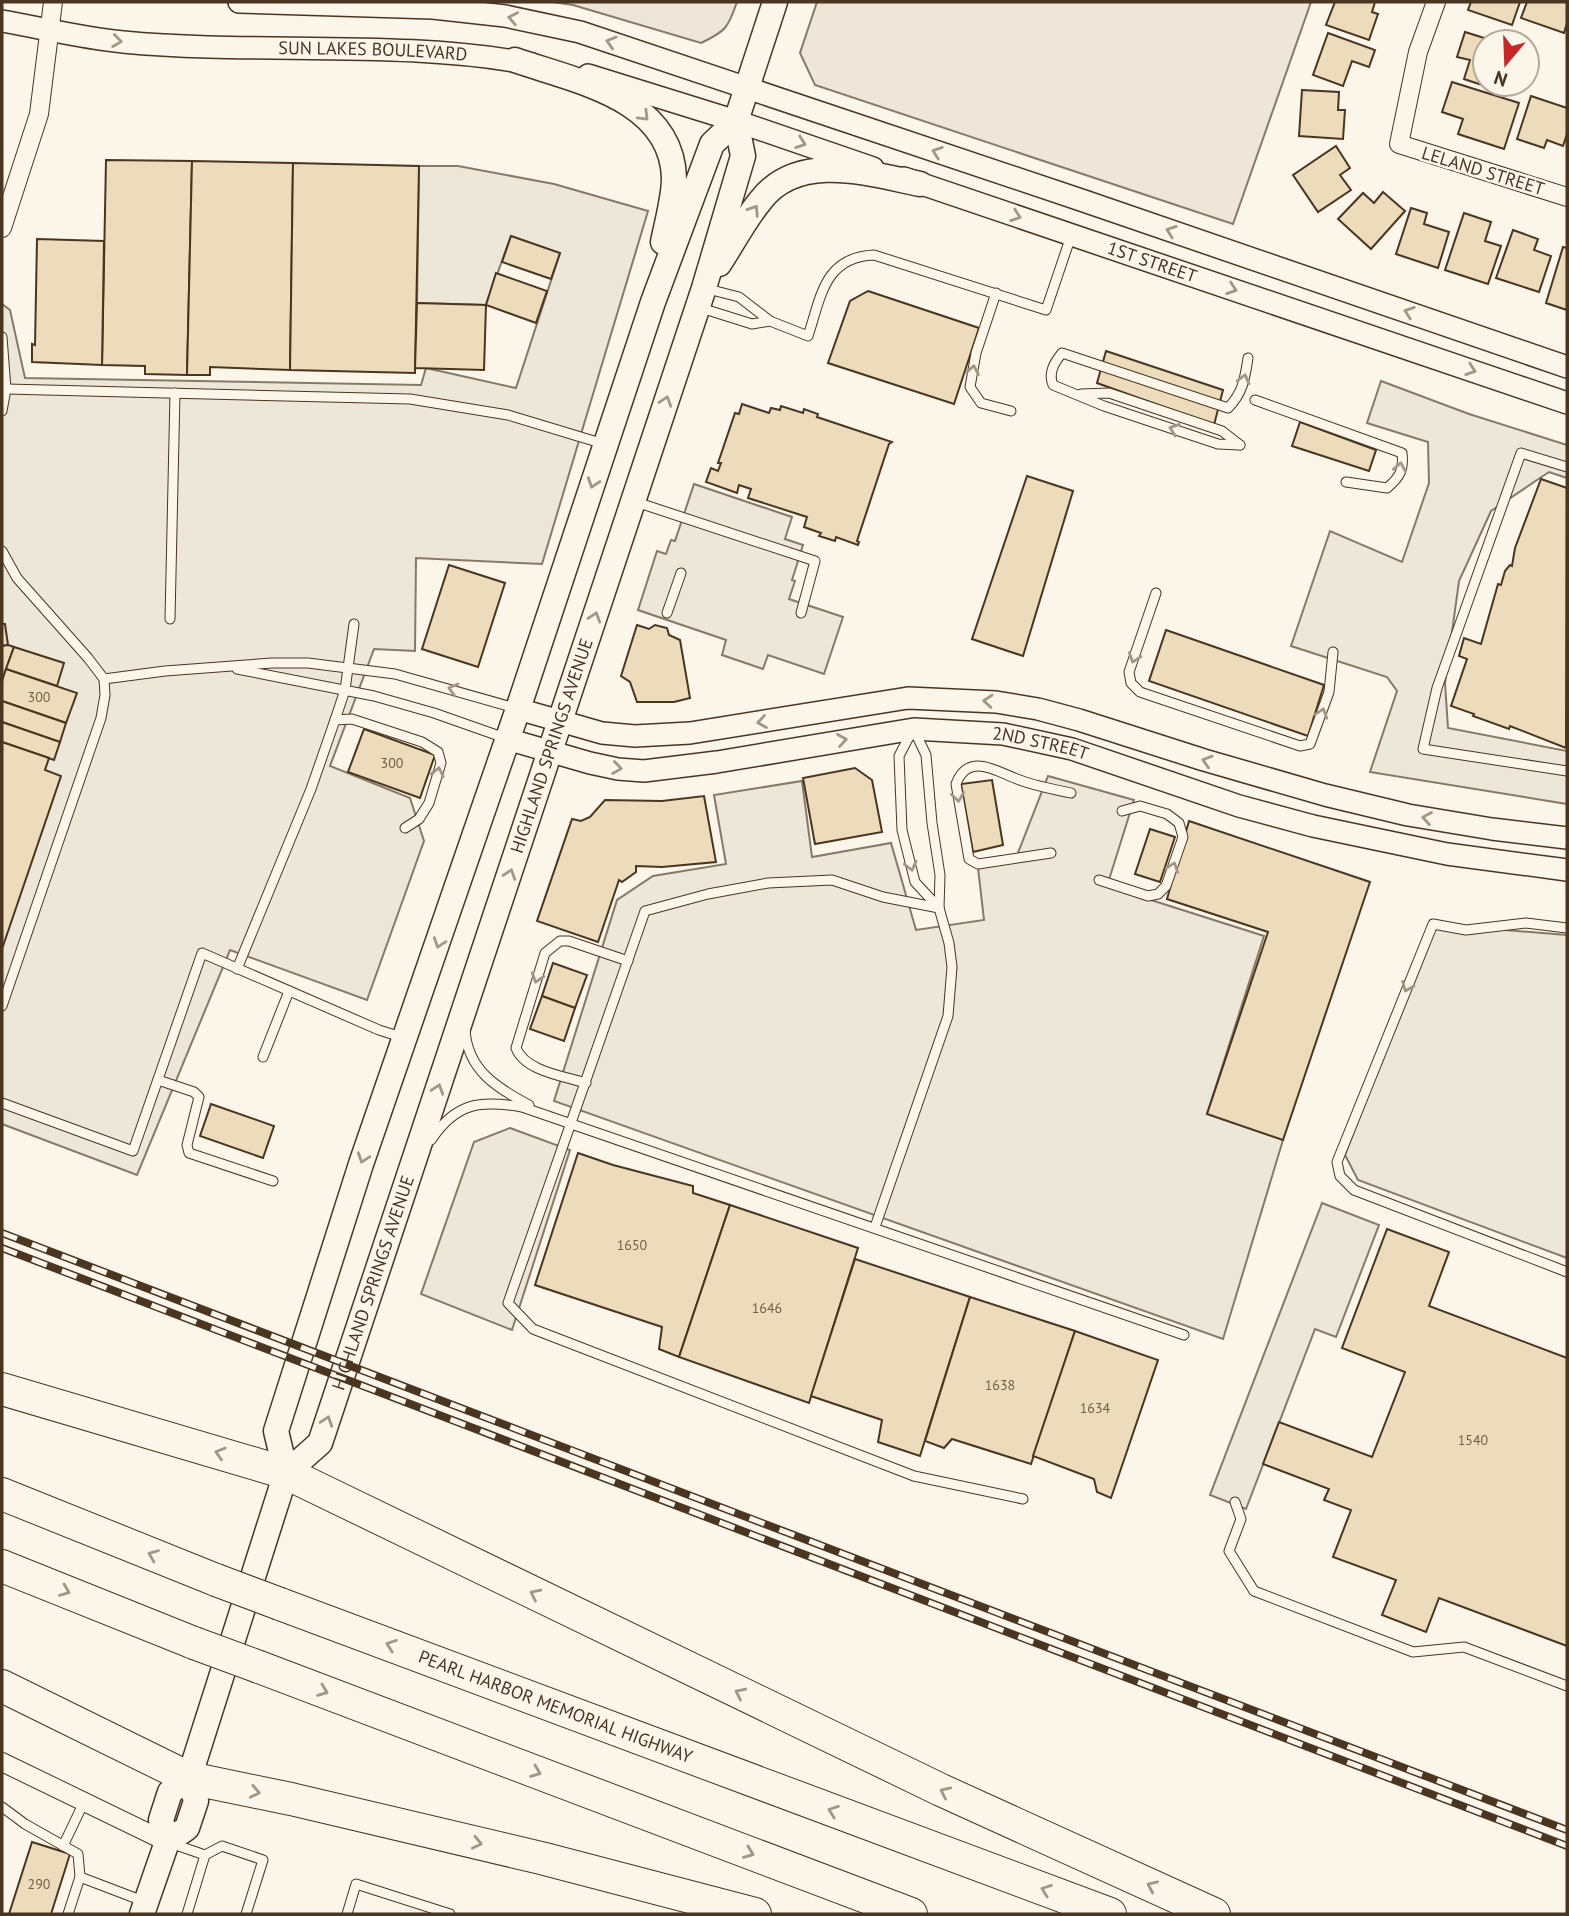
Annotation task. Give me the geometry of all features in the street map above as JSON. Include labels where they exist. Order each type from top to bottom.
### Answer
[{"type":"highway","points":[[2,1389],[286,1473],[941,1790],[1214,1914]]},
{"type":"highway","name":"PEARL HARBOR MEMORIAL HIGHWAY","points":[[2,1494],[216,1580],[1110,1914]]},
{"type":"highway","points":[[2,1566],[194,1643],[911,1914]]},
{"type":"highway","points":[[2,1686],[189,1778],[291,1799],[541,1858],[755,1914]]},
{"type":"main road","name":"HIGHLAND SPRINGS AVENUE","points":[[286,1473],[320,1443],[474,983],[700,297],[743,156],[737,121],[775,2]]},
{"type":"main road","points":[[515,61],[610,93],[632,105],[649,118],[665,144],[672,163],[674,180],[653,302]]},
{"type":"main road","points":[[144,1908],[167,1843],[161,1821],[170,1792],[189,1778],[286,1473],[276,1431],[361,1164],[518,709],[653,302],[712,144],[737,121]]},
{"type":"main road","points":[[700,297],[762,198],[776,185],[793,177],[834,169],[920,184]]},
{"type":"street","points":[[2,228],[39,114],[53,2]]},
{"type":"street","points":[[239,2],[432,8],[505,16],[580,32],[664,58],[746,88]]},
{"type":"street","name":"LELAND STREET","points":[[1436,2],[1418,52],[1399,144],[1567,197]]},
{"type":"street","name":"SUN LAKES BOULEVARD","points":[[2,21],[121,42],[187,46],[356,47],[515,61],[569,70],[622,84],[737,121]]},
{"type":"street","name":"1ST STREET","points":[[746,88],[1567,367]]},
{"type":"street","name":"1ST STREET","points":[[737,121],[1567,403]]},
{"type":"street","name":"2ND STREET","points":[[518,709],[620,736],[664,736],[908,698],[996,702],[1079,720],[1325,795],[1408,815],[1567,838]]},
{"type":"street","name":"2ND STREET","points":[[507,739],[618,769],[644,771],[717,762],[914,729],[961,730],[1030,738],[1072,749],[1238,806],[1313,826],[1447,854],[1567,870]]},
{"type":"street","points":[[1163,780],[1223,787],[1317,812],[1325,795]]},
{"type":"street","points":[[1447,854],[1461,839],[1474,837],[1567,850]]},
{"type":"street","points":[[2,1762],[167,1843]]},
{"type":"lane","points":[[700,297],[739,298],[770,321],[808,336],[826,280],[849,259],[860,255],[886,257],[1046,310],[1072,235]]},
{"type":"lane","points":[[996,293],[976,353],[970,387],[981,403],[1011,411]]},
{"type":"lane","points":[[700,297],[752,324],[770,321]]},
{"type":"lane","points":[[2,337],[6,389],[2,411]]},
{"type":"lane","points":[[1240,445],[1218,444],[1076,395],[1053,385],[1050,377],[1055,361],[1062,353],[1228,408],[1238,398],[1245,382],[1248,358]]},
{"type":"lane","points":[[6,389],[410,399],[508,415],[605,444]]},
{"type":"lane","points":[[170,619],[175,393]]},
{"type":"lane","points":[[1255,400],[1402,453],[1403,465],[1399,478],[1387,488],[1346,482]]},
{"type":"lane","points":[[1567,467],[1521,453],[1437,688],[1423,749],[1567,771]]},
{"type":"lane","points":[[633,501],[815,561],[801,613]]},
{"type":"lane","points":[[2,551],[17,578],[104,679],[105,695],[102,718],[2,1006]]},
{"type":"lane","points":[[667,612],[681,573]]},
{"type":"lane","points":[[1156,593],[1129,672],[1131,683],[1140,692],[1276,738],[1300,746],[1310,744],[1329,692],[1333,652]]},
{"type":"lane","points":[[237,968],[311,789],[335,720],[350,667],[354,624]]},
{"type":"lane","points":[[104,679],[164,671],[272,663],[350,667],[396,674],[518,709]]},
{"type":"lane","points":[[229,668],[345,690],[434,713],[507,739]]},
{"type":"lane","points":[[335,720],[352,719],[422,742],[438,752],[441,763],[429,803],[425,812],[405,828]]},
{"type":"lane","points":[[914,729],[899,756],[902,830],[915,882],[939,908]]},
{"type":"lane","points":[[875,1227],[948,1016],[952,967],[949,943],[939,908],[940,875],[926,755],[914,729]]},
{"type":"lane","points":[[1051,853],[978,864],[970,859],[956,784],[959,775],[971,767],[990,767],[1018,780],[1071,793]]},
{"type":"lane","points":[[1099,880],[1148,896],[1158,894],[1166,886],[1179,849],[1183,837],[1176,819],[1140,806],[1122,811]]},
{"type":"lane","points":[[939,908],[883,897],[832,880],[768,883],[708,894],[645,911],[508,1303],[533,1329],[914,1476],[1023,1499]]},
{"type":"lane","points":[[1567,928],[1526,923],[1466,930],[1433,924],[1337,1162],[1340,1176],[1354,1190],[1567,1272]]},
{"type":"lane","points":[[586,1083],[530,1065],[520,1058],[516,1048],[545,953],[560,941],[569,941],[628,961]]},
{"type":"lane","points":[[2,1103],[134,1151],[202,953],[379,1030],[406,1038]]},
{"type":"lane","points":[[474,983],[465,1032],[474,1062],[491,1083],[547,1113]]},
{"type":"lane","points":[[263,1057],[289,991]]},
{"type":"lane","points":[[158,1080],[194,1092],[200,1097],[187,1145],[189,1153],[273,1181]]},
{"type":"lane","points":[[410,1174],[440,1127],[467,1106],[493,1102],[547,1113],[1184,1335]]},
{"type":"lane","points":[[1235,1502],[1241,1519],[1229,1551],[1254,1591],[1413,1652],[1464,1647],[1567,1686]]},
{"type":"lane","points":[[63,1846],[84,1802]]},
{"type":"lane","points":[[2,1807],[25,1824],[78,1854],[80,1877],[68,1914]]},
{"type":"lane","points":[[167,1843],[205,1855]]},
{"type":"lane","points":[[187,1914],[205,1855],[222,1846],[263,1860],[246,1914]]},
{"type":"lane","points":[[80,1877],[144,1908]]},
{"type":"lane","points":[[347,1914],[356,1885],[450,1914]]},
{"type":"shaded area","points":[[553,2],[737,2],[725,28],[701,43],[573,5]]},
{"type":"shaded area","points":[[817,2],[1311,2],[1233,224],[815,85],[800,53]]},
{"type":"shaded area","points":[[419,166],[458,166],[554,184],[648,211],[542,564],[416,558],[415,651],[374,649],[330,766],[410,798],[424,841],[367,1000],[230,950],[137,1175],[2,1124],[2,304],[10,310],[25,378],[421,385],[426,368],[516,388],[560,253],[511,236],[486,305],[417,303]]},
{"type":"shaded area","points":[[1381,381],[1469,414],[1567,445],[1567,478],[1549,472],[1491,511],[1459,581],[1445,683],[1448,728],[1567,751],[1567,804],[1370,772],[1397,691],[1387,677],[1291,646],[1330,531],[1402,562],[1429,483],[1428,442],[1367,423]]},
{"type":"shaded area","points":[[694,484],[792,517],[785,539],[803,545],[789,599],[843,617],[824,674],[768,655],[763,669],[722,655],[726,640],[638,610],[657,551],[666,554],[671,540],[675,541]]},
{"type":"shaded area","points":[[1048,776],[1134,800],[1107,886],[1264,936],[1207,1114],[1283,1140],[1223,1339],[554,1101],[617,900],[653,876],[726,864],[714,795],[802,781],[812,857],[891,843],[916,930],[984,920],[978,868],[1016,858]]},
{"type":"shaded area","points":[[1433,924],[1567,935],[1567,1258],[1358,1180],[1345,1155]]},
{"type":"shaded area","points":[[510,1128],[570,1150],[512,1330],[421,1294],[474,1142]]},
{"type":"shaded area","points":[[1322,1203],[1379,1225],[1336,1337],[1315,1329],[1246,1509],[1210,1495]]},
{"type":"building","points":[[1335,2],[1375,2],[1372,12],[1378,14],[1369,40],[1326,25]]},
{"type":"building","points":[[1471,2],[1520,2],[1512,25],[1468,10]]},
{"type":"building","points":[[1527,2],[1567,2],[1564,33],[1521,18]]},
{"type":"building","points":[[1465,32],[1471,34],[1471,81],[1464,79],[1470,60],[1457,57]]},
{"type":"building","points":[[1328,33],[1375,50],[1369,67],[1352,61],[1343,86],[1313,75]]},
{"type":"building","points":[[1452,82],[1471,88],[1471,98],[1503,98],[1519,103],[1504,149],[1458,134],[1463,119],[1442,112]]},
{"type":"building","points":[[1302,90],[1339,92],[1338,110],[1345,110],[1343,139],[1299,136]]},
{"type":"building","points":[[1530,98],[1567,108],[1567,134],[1563,146],[1547,140],[1544,148],[1517,139]]},
{"type":"building","points":[[1336,146],[1350,168],[1340,175],[1351,190],[1318,212],[1293,175]]},
{"type":"building","points":[[106,160],[192,161],[187,375],[145,374],[145,366],[102,365]]},
{"type":"building","points":[[192,161],[293,163],[290,370],[210,367],[210,375],[187,375]]},
{"type":"building","points":[[293,163],[419,166],[415,373],[290,370]]},
{"type":"building","points":[[1383,192],[1405,211],[1371,249],[1338,219],[1363,193],[1374,203]]},
{"type":"building","points":[[1411,208],[1427,213],[1424,224],[1449,232],[1438,268],[1396,254]]},
{"type":"building","points":[[1464,213],[1491,222],[1485,241],[1501,246],[1488,284],[1445,270]]},
{"type":"building","points":[[1513,230],[1538,239],[1534,250],[1551,256],[1539,292],[1496,278]]},
{"type":"building","points":[[511,236],[560,253],[551,279],[502,262]]},
{"type":"building","points":[[37,239],[104,241],[102,365],[32,362],[32,344],[35,345]]},
{"type":"building","points":[[1563,247],[1567,248],[1567,310],[1546,303]]},
{"type":"building","points":[[496,273],[547,291],[536,323],[486,305]]},
{"type":"building","points":[[868,291],[979,328],[954,404],[828,363],[850,301]]},
{"type":"building","points":[[417,303],[486,305],[484,370],[415,368]]},
{"type":"building","points":[[1106,351],[1223,390],[1214,425],[1097,383]]},
{"type":"building","points":[[742,404],[769,413],[771,408],[780,410],[781,406],[803,413],[804,409],[818,414],[817,417],[892,442],[889,444],[857,541],[858,545],[836,537],[835,541],[819,536],[821,533],[804,527],[807,517],[748,498],[751,489],[739,485],[737,493],[706,482],[711,468],[718,471],[721,463],[718,463],[735,413],[739,414]]},
{"type":"building","points":[[1300,422],[1376,450],[1369,471],[1292,446]]},
{"type":"building","points":[[1027,476],[1073,491],[1023,656],[972,639]]},
{"type":"building","points":[[1541,479],[1567,488],[1566,748],[1451,706],[1467,659],[1459,656],[1464,638],[1481,644],[1498,584],[1501,585],[1505,571],[1512,566],[1515,548]]},
{"type":"building","points":[[449,565],[505,583],[478,667],[422,649]]},
{"type":"building","points":[[2,624],[5,624],[8,645],[2,646]]},
{"type":"building","points":[[637,625],[649,629],[655,625],[667,628],[669,635],[680,640],[690,698],[674,702],[637,702],[630,682],[621,676]]},
{"type":"building","points":[[1166,630],[1324,685],[1308,736],[1149,681]]},
{"type":"building","points":[[2,646],[14,647],[2,681]]},
{"type":"building","points":[[14,647],[64,663],[57,686],[6,669]]},
{"type":"building","points":[[6,669],[77,693],[66,723],[2,701],[2,681]]},
{"type":"building","points":[[2,701],[66,723],[60,742],[2,722]]},
{"type":"building","points":[[2,722],[60,742],[54,760],[2,742]]},
{"type":"building","points":[[364,729],[435,755],[420,798],[348,772]]},
{"type":"building","points":[[2,742],[49,758],[45,770],[61,776],[2,949]]},
{"type":"building","points":[[855,768],[872,780],[882,832],[815,844],[803,778]]},
{"type":"building","points":[[992,780],[1003,845],[973,852],[961,784]]},
{"type":"building","points":[[704,796],[716,862],[662,867],[636,866],[636,872],[622,882],[619,880],[598,942],[537,921],[572,819],[581,821],[590,817],[605,800],[662,801]]},
{"type":"building","points":[[1189,821],[1370,882],[1283,1140],[1207,1114],[1268,932],[1167,899]]},
{"type":"building","points":[[1150,829],[1175,837],[1160,882],[1135,874]]},
{"type":"building","points":[[553,963],[587,975],[575,1008],[542,996]]},
{"type":"building","points":[[542,996],[575,1008],[564,1041],[530,1029]]},
{"type":"building","points":[[211,1104],[274,1126],[263,1158],[200,1136]]},
{"type":"building","points":[[578,1153],[693,1186],[693,1193],[730,1205],[679,1357],[659,1349],[662,1327],[535,1285]]},
{"type":"building","points":[[730,1205],[858,1248],[809,1403],[679,1357]]},
{"type":"building","points":[[1387,1229],[1449,1252],[1429,1306],[1567,1358],[1567,1646],[1439,1598],[1426,1632],[1382,1615],[1396,1580],[1333,1557],[1351,1510],[1324,1500],[1329,1489],[1263,1464],[1279,1422],[1372,1457],[1405,1372],[1342,1348]]},
{"type":"building","points":[[855,1259],[970,1297],[920,1456],[878,1442],[882,1420],[811,1396]]},
{"type":"building","points":[[970,1297],[1075,1331],[1031,1464],[952,1439],[944,1448],[925,1441]]},
{"type":"building","points":[[1075,1331],[1158,1360],[1111,1498],[1097,1492],[1094,1479],[1033,1456]]},
{"type":"building","points":[[32,1842],[70,1854],[51,1914],[9,1914]]},
{"type":"railway","points":[[2,1233],[1567,1830]]},
{"type":"railway","points":[[2,1248],[1567,1846]]}]
